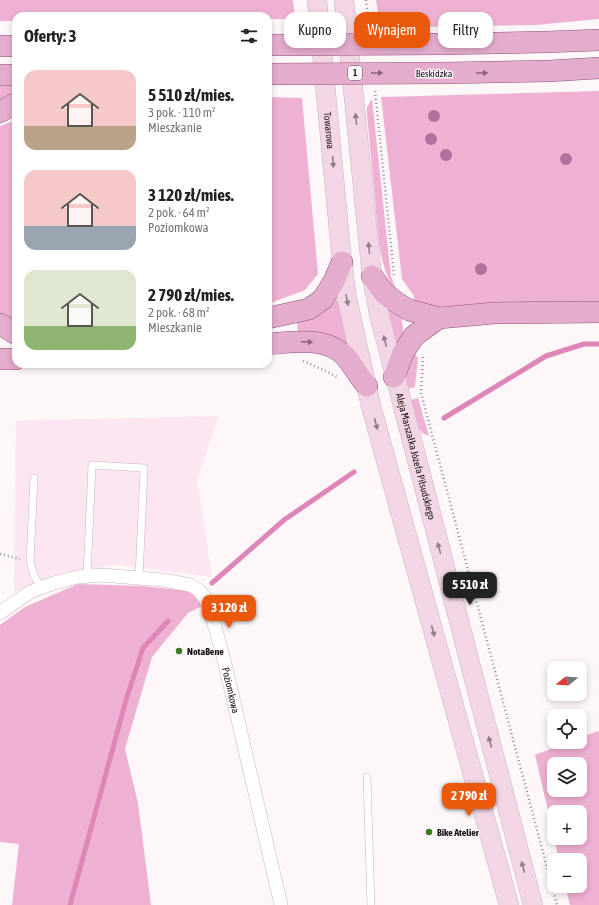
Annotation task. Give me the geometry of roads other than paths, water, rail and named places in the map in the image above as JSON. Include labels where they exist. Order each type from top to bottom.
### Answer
[{"type":"main road","name":"Towarowa","points":[[317,0],[342,262]]},
{"type":"main road","name":"Aleja Marszałka Józefa Piłsudskiego","points":[[344,0],[372,276],[378,314],[533,905]]},
{"type":"main road","points":[[546,42],[599,29]]},
{"type":"main road","points":[[272,45],[442,44],[599,40]]},
{"type":"main road","points":[[0,46],[12,46]]},
{"type":"main road","name":"Beskidzka","points":[[272,74],[443,73],[549,71],[599,68]]},
{"type":"main road","points":[[0,75],[12,75]]},
{"type":"main road","points":[[0,112],[12,105]]},
{"type":"main road","points":[[272,317],[309,308],[322,299],[334,282],[342,262]]},
{"type":"main road","points":[[342,262],[347,299],[366,386],[509,905]]},
{"type":"main road","points":[[372,276],[384,293],[396,302],[409,310],[439,318],[496,314],[599,312]]},
{"type":"main road","points":[[394,377],[403,353],[414,336],[439,318]]},
{"type":"main road","points":[[0,324],[12,332]]},
{"type":"main road","points":[[272,344],[300,342],[323,343],[335,348],[344,356],[366,386]]},
{"type":"main road","points":[[0,359],[12,359]]},
{"type":"street","name":"Poziomkowa","points":[[0,613],[30,592],[54,583],[77,577],[101,575],[162,580],[190,585],[199,590],[205,598],[210,610],[225,664],[281,905]]},
{"type":"lane","points":[[86,576],[92,465],[144,468],[138,578]]},
{"type":"lane","points":[[34,478],[30,561],[34,576],[42,588]]},
{"type":"lane","points":[[366,777],[371,905]]},
{"type":"waterway","points":[[444,418],[546,356],[584,344],[599,344]]},
{"type":"waterway","points":[[212,583],[284,520],[354,472]]},
{"type":"waterway","points":[[70,905],[126,700],[143,648],[168,621]]},
{"type":"place","name":"NotaBene","points":[[179,651]]},
{"type":"place","name":"Bike Atelier","points":[[429,832]]}]
